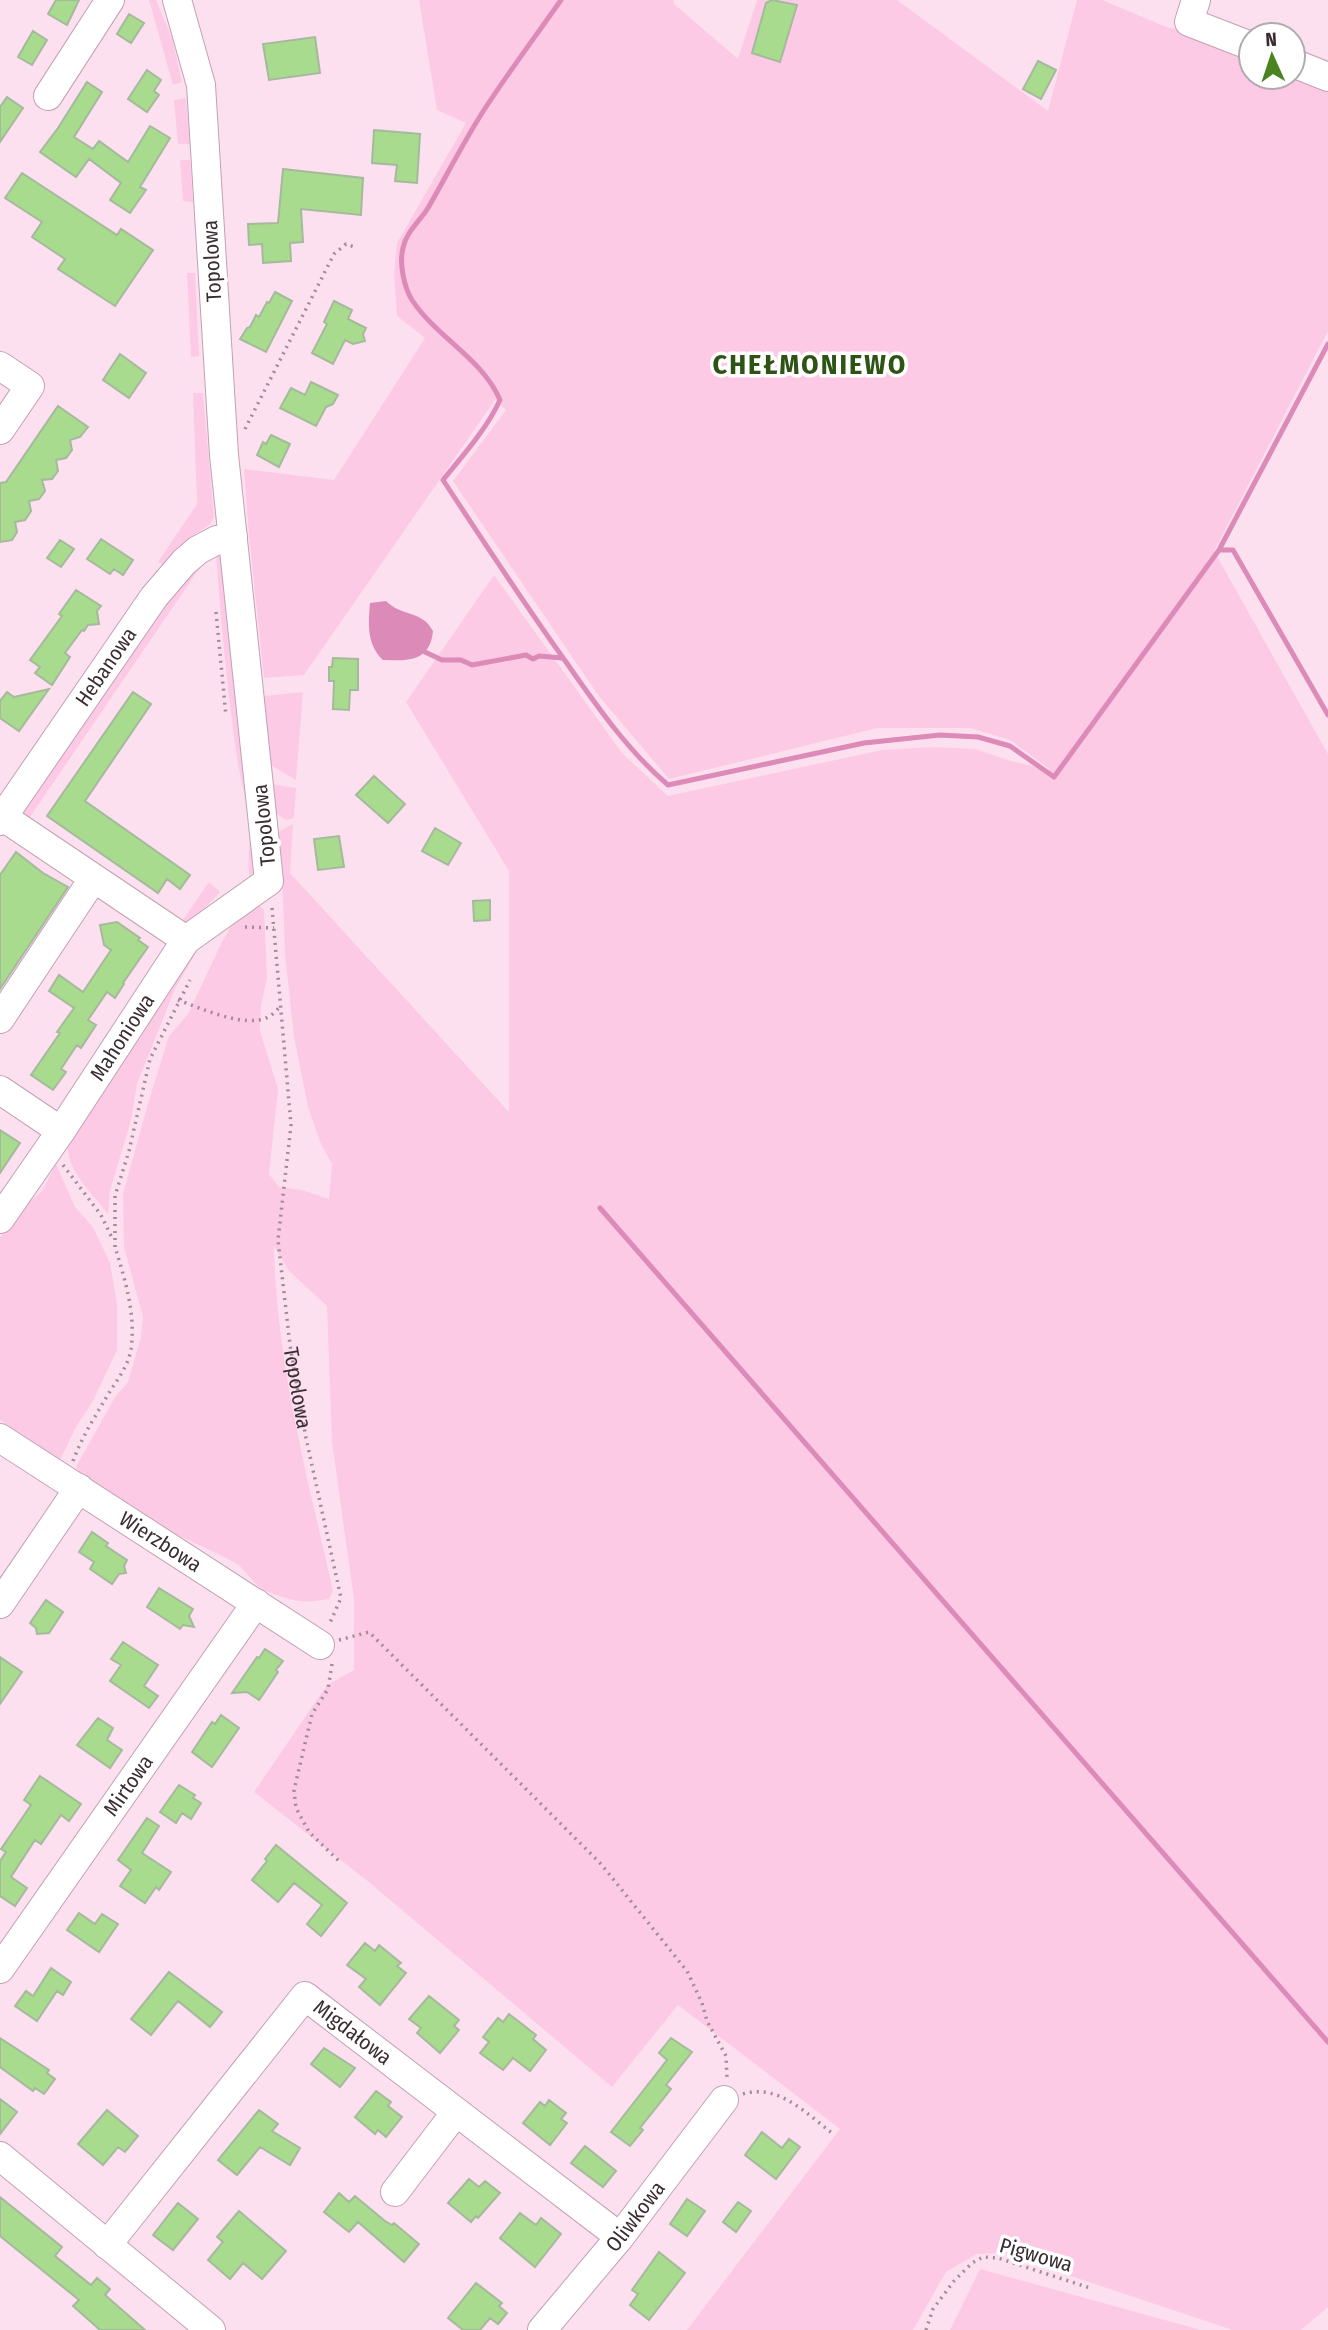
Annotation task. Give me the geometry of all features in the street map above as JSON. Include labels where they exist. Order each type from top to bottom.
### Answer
[{"type":"street","points":[[48,96],[110,0]]},
{"type":"street","name":"Topolowa","points":[[177,0],[198,73],[203,106],[224,455],[270,881]]},
{"type":"street","points":[[1193,11],[1237,38]]},
{"type":"street","points":[[1307,69],[1328,78]]},
{"type":"street","points":[[0,366],[30,386],[0,430]]},
{"type":"street","name":"Hebanowa","points":[[1,818],[154,597],[198,550],[217,540],[233,537]]},
{"type":"street","points":[[1,818],[186,940]]},
{"type":"street","points":[[0,1019],[93,879]]},
{"type":"street","name":"Mahoniowa","points":[[0,1219],[58,1136],[186,940],[270,881]]},
{"type":"street","points":[[0,1090],[58,1136]]},
{"type":"street","name":"Wierzbowa","points":[[0,1438],[320,1645]]},
{"type":"street","points":[[0,1604],[71,1483]]},
{"type":"street","name":"Mirtowa","points":[[0,1969],[256,1603]]},
{"type":"street","name":"Migdałowa","points":[[107,2245],[305,1996],[620,2237]]},
{"type":"street","name":"Oliwkowa","points":[[542,2330],[620,2237],[724,2100]]},
{"type":"street","points":[[395,2192],[456,2112]]},
{"type":"street","points":[[0,2156],[211,2330]]},
{"type":"path","points":[[224,455],[244,431],[334,254],[346,244],[357,248]]},
{"type":"path","name":"Topolowa","points":[[270,881],[291,1125],[278,1240],[282,1287],[306,1438],[341,1598],[320,1645]]},
{"type":"path","points":[[221,915],[235,925],[253,929],[274,928]]},
{"type":"path","points":[[116,1247],[115,1196],[129,1151],[150,1059],[195,970]]},
{"type":"path","points":[[179,1000],[213,1013],[248,1020],[268,1017],[281,1006]]},
{"type":"path","points":[[58,1136],[59,1157],[67,1172],[102,1215],[116,1247],[131,1316],[131,1351],[120,1378],[79,1444],[71,1483]]},
{"type":"path","points":[[339,1861],[309,1832],[296,1808],[294,1790],[312,1714],[328,1689],[332,1663],[320,1645],[369,1632],[601,1864],[687,1971],[707,2021],[726,2056],[728,2073],[724,2100],[748,2092],[785,2097],[832,2133]]},
{"type":"path","name":"Pigwowa","points":[[926,2330],[933,2309],[954,2281],[972,2263],[983,2257],[998,2258],[1090,2288]]},
{"type":"shaded area","points":[[149,0],[156,0],[172,38],[182,82],[173,85]]},
{"type":"shaded area","points":[[419,0],[674,0],[674,4],[738,59],[757,0],[897,0],[1048,111],[1077,0],[1102,0],[1169,28],[1192,30],[1237,48],[1237,91],[1307,91],[1307,80],[1328,85],[1328,331],[1214,551],[1328,754],[1328,2307],[1301,2330],[1233,2330],[1002,2253],[977,2254],[946,2272],[913,2330],[687,2330],[840,2129],[678,2005],[612,2087],[370,1883],[254,1792],[327,1685],[354,1670],[354,1599],[332,1442],[327,1306],[289,1271],[274,1246],[276,1289],[287,1376],[333,1591],[329,1599],[297,1601],[266,1591],[235,1563],[148,1521],[103,1495],[86,1481],[76,1467],[115,1397],[128,1382],[141,1337],[143,1317],[124,1247],[123,1194],[149,1100],[169,1036],[188,1014],[240,910],[259,905],[264,910],[267,978],[261,1006],[260,1031],[278,1089],[269,1174],[279,1187],[302,1190],[329,1199],[332,1164],[321,1144],[308,1107],[294,1037],[285,954],[282,871],[276,833],[293,824],[290,873],[509,1112],[509,871],[406,702],[494,575],[622,753],[668,796],[882,750],[933,747],[975,749],[1051,770],[1010,740],[970,728],[878,728],[669,779],[598,695],[453,481],[506,410],[495,400],[304,675],[264,678],[244,469],[334,480],[425,338],[397,316],[394,274],[397,243],[466,123],[437,110]]},
{"type":"shaded area","points":[[186,98],[190,144],[178,144],[174,100]]},
{"type":"shaded area","points":[[180,160],[190,160],[193,202],[183,201]]},
{"type":"shaded area","points":[[187,273],[195,273],[199,356],[191,357]]},
{"type":"shaded area","points":[[193,393],[203,393],[214,517],[210,524],[187,540],[162,564],[158,562],[197,504]]},
{"type":"shaded area","points":[[216,554],[224,558],[255,870],[250,878],[249,820],[230,707]]},
{"type":"shaded area","points":[[198,561],[201,566],[28,820],[21,813],[158,605]]},
{"type":"shaded area","points":[[386,601],[418,616],[433,631],[427,649],[416,658],[383,660],[374,648],[370,634],[370,603]]},
{"type":"shaded area","points":[[303,692],[296,780],[269,764],[261,701],[264,696]]},
{"type":"shaded area","points":[[272,784],[296,788],[294,818],[286,820],[274,812]]},
{"type":"shaded area","points":[[209,882],[220,892],[187,927],[180,924]]},
{"type":"shaded area","points":[[203,940],[175,989],[137,1084],[131,1120],[110,1191],[108,1214],[74,1169],[68,1138]]},
{"type":"shaded area","points":[[56,1164],[75,1207],[93,1227],[110,1263],[117,1304],[117,1350],[93,1401],[76,1427],[60,1460],[0,1420],[0,1238],[22,1208],[42,1191]]},
{"type":"shaded area","points":[[980,2269],[1201,2330],[950,2330]]},
{"type":"building","points":[[56,0],[79,0],[67,25],[48,14]]},
{"type":"building","points":[[772,0],[797,5],[780,62],[752,53],[766,3]]},
{"type":"building","points":[[129,14],[144,23],[131,43],[117,34]]},
{"type":"building","points":[[33,31],[47,40],[32,65],[18,57]]},
{"type":"building","points":[[315,37],[320,73],[269,80],[263,44]]},
{"type":"building","points":[[1038,61],[1056,70],[1041,99],[1023,89]]},
{"type":"building","points":[[147,70],[161,80],[154,91],[159,95],[147,112],[128,99]]},
{"type":"building","points":[[87,82],[102,92],[74,137],[93,149],[99,141],[128,162],[150,126],[170,138],[140,187],[146,190],[130,213],[110,200],[121,183],[89,159],[76,177],[40,152]]},
{"type":"building","points":[[7,97],[23,108],[0,142],[0,107]]},
{"type":"building","points":[[374,130],[420,134],[417,183],[395,181],[397,165],[372,163]]},
{"type":"building","points":[[283,169],[363,178],[361,215],[301,209],[303,242],[290,243],[291,261],[263,263],[262,244],[249,245],[248,224],[278,223]]},
{"type":"building","points":[[22,173],[117,235],[121,229],[153,250],[115,306],[58,269],[65,259],[32,237],[42,222],[5,198]]},
{"type":"building","points":[[275,292],[292,301],[266,352],[240,339]]},
{"type":"building","points":[[334,301],[352,310],[348,319],[366,328],[363,334],[365,341],[353,344],[345,340],[333,364],[312,353],[327,324],[324,322]]},
{"type":"building","points":[[120,354],[146,373],[129,398],[103,380]]},
{"type":"building","points":[[311,382],[338,395],[333,404],[326,407],[316,426],[280,408],[291,388],[305,395]]},
{"type":"building","points":[[58,406],[88,427],[80,437],[70,440],[72,450],[66,458],[56,460],[58,471],[52,479],[42,480],[45,491],[39,499],[29,501],[31,511],[25,520],[15,522],[17,532],[12,540],[0,542],[0,483],[6,482]]},
{"type":"building","points":[[271,435],[290,444],[279,467],[257,455],[263,442],[266,444]]},
{"type":"building","points":[[101,539],[133,560],[123,575],[114,569],[110,574],[87,559]]},
{"type":"building","points":[[60,540],[74,549],[61,567],[47,558]]},
{"type":"building","points":[[76,590],[101,606],[97,611],[99,624],[88,625],[82,630],[65,653],[70,657],[52,685],[35,673],[40,667],[30,660],[62,616],[59,614]]},
{"type":"building","points":[[333,658],[358,659],[358,690],[350,690],[349,710],[333,709],[334,681],[329,681],[329,667],[332,667]]},
{"type":"building","points":[[49,689],[19,731],[0,718],[0,701],[7,692],[14,697]]},
{"type":"building","points":[[133,692],[151,704],[85,801],[190,875],[180,889],[167,879],[158,893],[47,816]]},
{"type":"building","points":[[374,776],[405,804],[388,823],[356,795]]},
{"type":"building","points":[[435,828],[461,843],[448,865],[422,851]]},
{"type":"building","points":[[339,836],[344,867],[318,870],[314,839]]},
{"type":"building","points":[[16,852],[43,873],[68,887],[0,989],[0,875]]},
{"type":"building","points":[[490,900],[490,920],[474,921],[473,901]]},
{"type":"building","points":[[117,922],[148,947],[115,998],[107,992],[88,1020],[96,1025],[81,1048],[77,1045],[61,1069],[66,1072],[53,1090],[31,1075],[74,1008],[49,991],[59,975],[83,992],[111,950],[104,945],[100,925]]},
{"type":"building","points":[[0,1130],[20,1143],[0,1173]]},
{"type":"building","points":[[92,1532],[108,1543],[106,1546],[127,1560],[124,1566],[126,1573],[119,1574],[112,1584],[90,1569],[94,1562],[79,1552]]},
{"type":"building","points":[[159,1588],[193,1609],[189,1616],[194,1627],[183,1625],[180,1629],[147,1607]]},
{"type":"building","points":[[46,1600],[63,1612],[49,1633],[37,1634],[36,1628],[30,1623]]},
{"type":"building","points":[[123,1642],[158,1665],[144,1686],[158,1696],[149,1708],[110,1681],[121,1665],[111,1659]]},
{"type":"building","points":[[265,1649],[283,1661],[259,1700],[247,1692],[232,1693],[257,1657],[259,1658]]},
{"type":"building","points":[[0,1657],[22,1672],[0,1704]]},
{"type":"building","points":[[221,1715],[239,1728],[212,1767],[192,1752],[212,1722],[215,1724]]},
{"type":"building","points":[[98,1718],[113,1728],[107,1740],[122,1750],[110,1768],[77,1745]]},
{"type":"building","points":[[40,1776],[81,1804],[69,1821],[61,1815],[41,1844],[35,1840],[11,1877],[27,1888],[15,1906],[0,1896],[0,1861],[6,1852],[1,1849],[31,1805],[24,1800]]},
{"type":"building","points":[[179,1785],[195,1795],[193,1798],[201,1803],[191,1819],[182,1813],[176,1823],[160,1812]]},
{"type":"building","points":[[147,1818],[159,1826],[142,1853],[171,1872],[159,1890],[156,1887],[145,1903],[120,1886],[131,1870],[118,1860]]},
{"type":"building","points":[[276,1845],[347,1903],[321,1936],[307,1924],[322,1905],[294,1883],[278,1902],[252,1880]]},
{"type":"building","points":[[79,1913],[95,1924],[102,1914],[118,1924],[99,1952],[67,1930]]},
{"type":"building","points":[[365,1943],[375,1951],[379,1945],[401,1963],[397,1966],[406,1973],[380,2005],[359,1987],[366,1979],[347,1965]]},
{"type":"building","points":[[51,1968],[71,1982],[63,1995],[57,1991],[37,2021],[15,2006],[26,1991],[33,1996]]},
{"type":"building","points":[[169,1972],[222,2012],[210,2027],[178,2001],[151,2035],[131,2019]]},
{"type":"building","points":[[429,1996],[459,2020],[454,2026],[459,2030],[440,2053],[417,2033],[421,2028],[409,2019]]},
{"type":"building","points":[[509,2014],[536,2035],[533,2039],[546,2050],[530,2071],[513,2058],[503,2070],[480,2053],[489,2042],[483,2037],[498,2018],[503,2022]]},
{"type":"building","points":[[0,2038],[49,2070],[47,2073],[55,2079],[44,2094],[35,2088],[33,2091],[0,2067]]},
{"type":"building","points":[[671,2038],[692,2052],[666,2085],[671,2089],[640,2128],[643,2130],[630,2146],[611,2132],[667,2060],[659,2053]]},
{"type":"building","points":[[324,2048],[355,2068],[340,2087],[311,2064]]},
{"type":"building","points":[[376,2091],[391,2102],[388,2106],[402,2117],[386,2137],[378,2130],[375,2134],[355,2117]]},
{"type":"building","points":[[0,2099],[17,2112],[0,2134]]},
{"type":"building","points":[[549,2100],[566,2113],[561,2119],[567,2123],[550,2145],[523,2123],[540,2102],[545,2106]]},
{"type":"building","points":[[107,2110],[138,2136],[125,2152],[118,2147],[103,2165],[78,2144]]},
{"type":"building","points":[[259,2110],[278,2124],[272,2131],[300,2148],[290,2165],[260,2147],[237,2175],[218,2160]]},
{"type":"building","points":[[762,2132],[782,2148],[789,2139],[800,2147],[776,2179],[745,2155]]},
{"type":"building","points":[[585,2146],[616,2171],[603,2187],[571,2163]]},
{"type":"building","points":[[469,2179],[479,2187],[485,2181],[500,2193],[478,2218],[476,2216],[471,2222],[448,2203]]},
{"type":"building","points":[[339,2193],[349,2202],[355,2196],[419,2244],[404,2262],[358,2222],[349,2232],[324,2212]]},
{"type":"building","points":[[0,2197],[62,2247],[55,2256],[91,2285],[97,2278],[110,2289],[105,2295],[145,2330],[100,2330],[73,2306],[79,2300],[0,2236]]},
{"type":"building","points":[[687,2199],[705,2211],[687,2236],[670,2224]]},
{"type":"building","points":[[738,2202],[751,2211],[736,2232],[723,2222]]},
{"type":"building","points":[[178,2203],[198,2219],[173,2250],[153,2235]]},
{"type":"building","points":[[239,2211],[286,2251],[262,2279],[243,2263],[230,2279],[208,2260],[223,2242],[217,2237]]},
{"type":"building","points":[[520,2213],[536,2225],[541,2218],[561,2234],[535,2267],[500,2238]]},
{"type":"building","points":[[659,2252],[685,2273],[649,2320],[630,2305],[638,2294],[632,2290]]},
{"type":"building","points":[[476,2283],[502,2303],[499,2306],[507,2313],[498,2324],[490,2318],[480,2330],[463,2330],[448,2318]]},
{"type":"waterway","points":[[561,0],[484,110],[428,208],[407,237],[402,254],[402,268],[412,300],[434,326],[482,372],[500,400],[481,432],[443,480],[601,711],[639,757],[668,785],[864,743],[940,735],[978,737],[1010,746],[1054,777],[1219,550],[1328,344]]},
{"type":"waterway","points":[[1219,550],[1233,550],[1328,715]]},
{"type":"waterway","points":[[425,652],[442,660],[461,660],[472,665],[526,655],[533,659],[539,656],[562,658]]},
{"type":"waterway","points":[[600,1208],[1328,2042]]},
{"type":"district","name":"CHEŁMONIEWO","points":[[810,364]]}]
